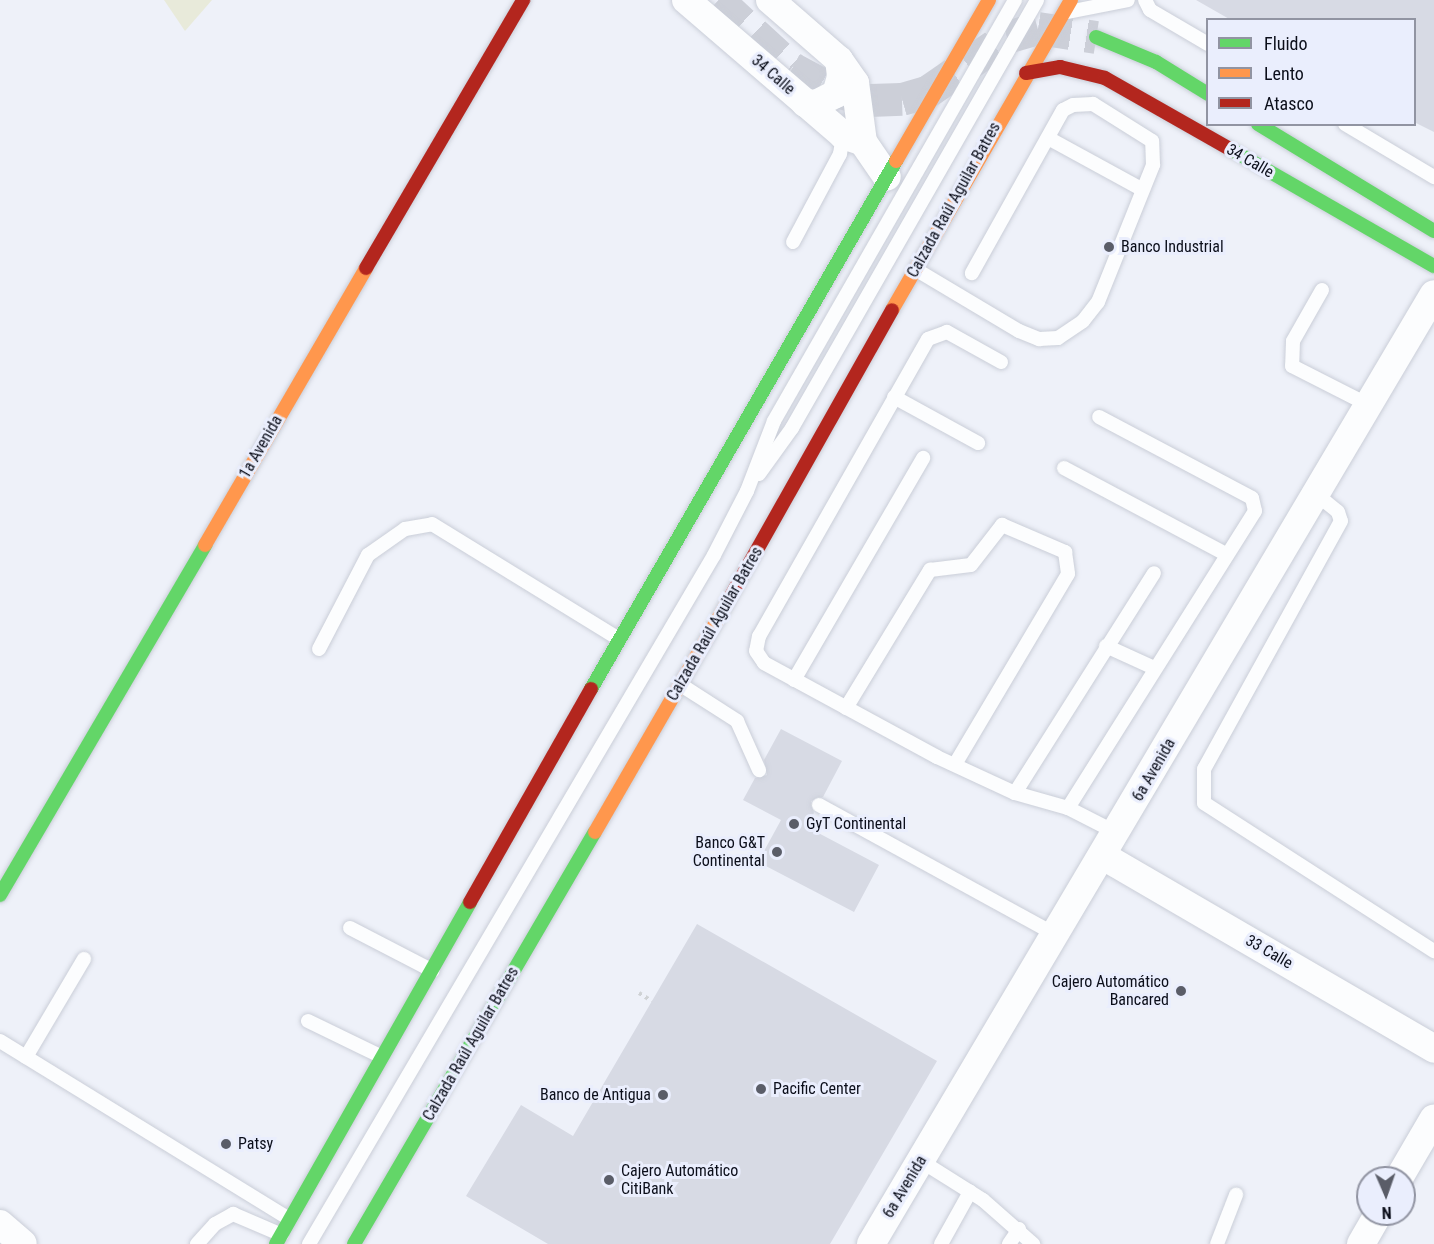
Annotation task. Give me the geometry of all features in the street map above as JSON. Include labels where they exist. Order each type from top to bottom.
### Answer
[{"type":"main road","name":"1a Avenida","points":[[0,895],[522,0]]},
{"type":"main road","points":[[279,1239],[433,971],[619,639],[989,0]]},
{"type":"main road","name":"Calzada Raúl Aguilar Batres","points":[[363,1241],[681,685],[1026,73],[1071,0]]},
{"type":"main road","points":[[1096,37],[1156,62],[1206,92]]},
{"type":"main road","name":"34 Calle","points":[[1026,73],[1060,67],[1105,78],[1434,266]]},
{"type":"main road","points":[[1261,126],[1434,231]]},
{"type":"street","name":"34 Calle","points":[[686,0],[805,103],[853,139],[887,177]]},
{"type":"street","name":"34 Calle","points":[[770,0],[839,60],[855,82],[853,139]]},
{"type":"street","points":[[805,103],[816,104],[836,93],[841,76],[839,60]]},
{"type":"street","name":"6a Avenida","points":[[871,1244],[1434,294]]},
{"type":"street","name":"33 Calle","points":[[1110,844],[1434,1049]]},
{"type":"street","points":[[1406,1166],[1434,1118]]},
{"type":"street","points":[[0,1224],[23,1244]]},
{"type":"street","points":[[1361,1244],[1371,1226]]},
{"type":"lane","points":[[309,1244],[714,555],[747,491],[774,421],[1015,0]]},
{"type":"lane","points":[[747,491],[792,428],[1037,0]]},
{"type":"lane","points":[[1063,12],[1128,0]]},
{"type":"lane","points":[[1145,0],[1149,10],[1206,43]]},
{"type":"lane","points":[[915,269],[1019,331],[1039,339],[1058,338],[1083,321],[1098,302],[1154,158],[1152,141],[1092,104],[1073,105],[1063,110],[972,273]]},
{"type":"lane","points":[[1348,126],[1434,177]]},
{"type":"lane","points":[[1048,138],[1143,190]]},
{"type":"lane","points":[[794,242],[840,154],[853,139]]},
{"type":"lane","points":[[1322,290],[1293,341],[1292,366],[1369,405]]},
{"type":"lane","points":[[1001,362],[947,332],[928,339],[759,636],[756,651],[764,663],[937,757],[957,763],[1015,793],[1068,808],[1110,844]]},
{"type":"lane","points":[[894,398],[978,443]]},
{"type":"lane","points":[[1068,808],[1255,511],[1252,498],[1099,417]]},
{"type":"lane","points":[[794,680],[923,458]]},
{"type":"lane","points":[[1064,468],[1226,554]]},
{"type":"lane","points":[[1316,494],[1338,512],[1341,521],[1204,769],[1204,803],[1434,951]]},
{"type":"lane","points":[[319,649],[368,555],[405,529],[432,524],[619,639]]},
{"type":"lane","points":[[846,708],[930,570],[971,565],[1002,525],[1065,552],[1068,574],[957,763]]},
{"type":"lane","points":[[1015,793],[1154,573]]},
{"type":"lane","points":[[1106,646],[1155,668]]},
{"type":"lane","points":[[681,685],[737,721],[759,770]]},
{"type":"lane","points":[[819,805],[1056,935]]},
{"type":"lane","points":[[350,928],[433,971]]},
{"type":"lane","points":[[26,1057],[84,959]]},
{"type":"lane","points":[[308,1021],[382,1058]]},
{"type":"lane","points":[[0,1041],[290,1220]]},
{"type":"lane","points":[[921,1161],[970,1192],[1019,1229],[1033,1244]]},
{"type":"lane","points":[[941,1244],[970,1192]]},
{"type":"lane","points":[[1217,1244],[1236,1195]]},
{"type":"lane","points":[[197,1244],[215,1224],[234,1214],[279,1239]]},
{"type":"lane","points":[[1009,1244],[1019,1229]]},
{"type":"path","points":[[639,993],[652,1001]]},
{"type":"green space","points":[[164,0],[212,0],[185,31]]},
{"type":"building","points":[[1196,0],[1434,0],[1434,132],[1416,123],[1416,18],[1228,18]]},
{"type":"building","name":"GyT Continental","points":[[781,729],[842,761],[823,797],[811,801],[814,813],[807,827],[879,865],[854,912],[758,862],[781,820],[743,800],[755,778],[767,775],[764,760]]},
{"type":"building","name":"Pacific Center","points":[[697,924],[937,1061],[830,1244],[548,1244],[466,1196],[521,1105],[573,1136]]},
{"type":"tunnel","points":[[718,0],[792,68],[833,90],[870,100],[902,99],[927,92],[1007,37],[1038,28],[1096,37]]},
{"type":"traffic: fast","points":[[1096,37],[1156,62],[1206,93]]},
{"type":"traffic: fast","points":[[1261,126],[1434,231]]},
{"type":"traffic: fast","points":[[1232,150],[1434,266]]},
{"type":"traffic: fast","points":[[591,689],[896,161]]},
{"type":"traffic: fast","points":[[0,895],[205,545]]},
{"type":"traffic: fast","points":[[354,1244],[595,832]]},
{"type":"traffic: fast","points":[[276,1244],[470,902]]},
{"type":"traffic: slow","points":[[896,161],[989,0]]},
{"type":"traffic: slow","points":[[892,310],[1071,0]]},
{"type":"traffic: slow","points":[[205,545],[366,268]]},
{"type":"traffic: slow","points":[[595,832],[727,603]]},
{"type":"traffic: jam","points":[[366,268],[523,0]]},
{"type":"traffic: jam","points":[[1026,73],[1060,67],[1105,78],[1232,150]]},
{"type":"traffic: jam","points":[[727,603],[892,310]]},
{"type":"traffic: jam","points":[[470,902],[591,689]]},
{"type":"place","name":"Banco Industrial","points":[[1109,247]]},
{"type":"place","name":"GyT Continental","points":[[794,824]]},
{"type":"place","name":"Banco G&T Continental","points":[[777,852]]},
{"type":"place","name":"Cajero Automático Bancared","points":[[1181,991]]},
{"type":"place","name":"Pacific Center","points":[[761,1089]]},
{"type":"place","name":"Banco de Antigua","points":[[663,1095]]},
{"type":"place","name":"Patsy","points":[[226,1144]]},
{"type":"place","name":"Cajero Automático CitiBank","points":[[609,1180]]}]
